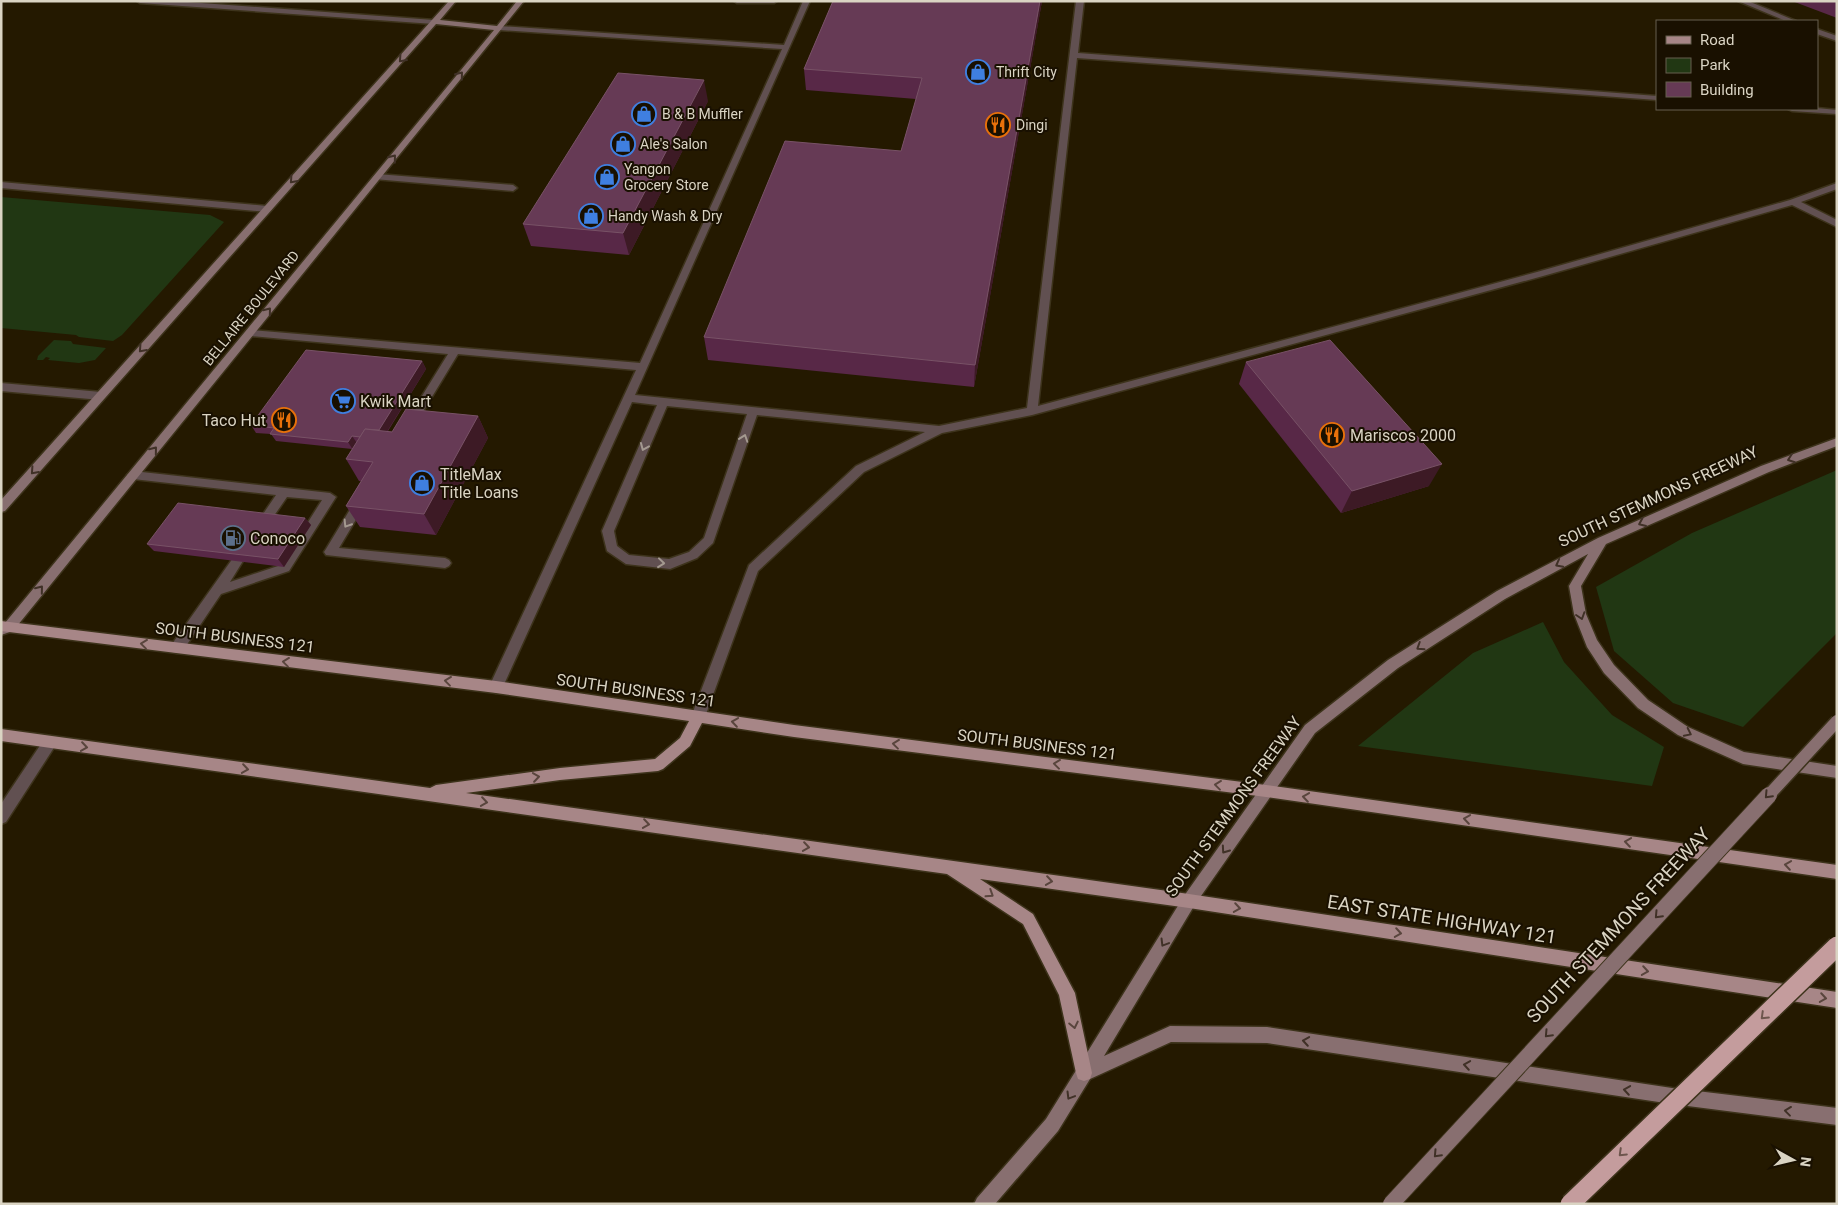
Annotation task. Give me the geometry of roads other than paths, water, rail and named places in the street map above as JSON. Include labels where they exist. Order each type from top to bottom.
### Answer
[{"type":"highway","points":[[1570,1204],[1837,946]]},
{"type":"main road","points":[[1,508],[453,1]]},
{"type":"main road","name":"BELLAIRE BOULEVARD","points":[[4,628],[250,333],[520,1]]},
{"type":"main road","points":[[434,22],[499,28]]},
{"type":"main road","name":"SOUTH STEMMONS FREEWAY","points":[[983,1204],[1052,1125],[1189,901],[1310,729],[1393,664],[1501,595],[1602,541],[1765,469],[1837,442]]},
{"type":"main road","points":[[1602,541],[1575,586],[1580,614],[1592,642],[1609,669],[1643,704],[1683,731],[1743,758],[1837,772]]},
{"type":"main road","name":"SOUTH BUSINESS 121","points":[[4,628],[496,687],[698,717],[1266,791]]},
{"type":"main road","points":[[419,794],[560,774],[658,765],[685,742],[698,717]]},
{"type":"main road","name":"SOUTH STEMMONS FREEWAY","points":[[1391,1204],[1837,721]]},
{"type":"main road","points":[[1,735],[1189,901]]},
{"type":"main road","points":[[1266,791],[1837,872]]},
{"type":"main road","points":[[949,867],[1028,919],[1067,994],[1084,1073],[1170,1034],[1267,1035],[1672,1096],[1837,1117]]},
{"type":"main road","name":"EAST STATE HIGHWAY 121","points":[[1189,901],[1837,1000]]},
{"type":"lane","points":[[140,1],[434,22]]},
{"type":"lane","points":[[737,1],[774,1]]},
{"type":"lane","points":[[496,687],[643,367],[807,1]]},
{"type":"lane","points":[[1032,411],[1080,1]]},
{"type":"lane","points":[[1741,1],[1789,20]]},
{"type":"lane","points":[[499,28],[786,47]]},
{"type":"lane","points":[[1818,31],[1837,39]]},
{"type":"lane","points":[[1074,55],[1656,98]]},
{"type":"lane","points":[[1807,110],[1837,112]]},
{"type":"lane","points":[[377,177],[513,188]]},
{"type":"lane","points":[[1,185],[267,209]]},
{"type":"lane","points":[[698,717],[753,568],[860,469],[939,430],[1032,411],[1609,255],[1793,202],[1837,186]]},
{"type":"lane","points":[[1793,202],[1837,224]]},
{"type":"lane","points":[[250,333],[643,367]]},
{"type":"lane","points":[[402,435],[456,351]]},
{"type":"lane","points":[[1,387],[101,396]]},
{"type":"lane","points":[[628,398],[939,430]]},
{"type":"lane","points":[[663,402],[608,531],[611,548],[626,559],[670,564],[693,555],[709,540],[753,411]]},
{"type":"lane","points":[[133,475],[330,497],[285,568],[216,592]]},
{"type":"lane","points":[[368,490],[330,552],[445,563]]},
{"type":"lane","points":[[265,520],[284,492]]},
{"type":"lane","points":[[177,648],[237,561]]},
{"type":"lane","points":[[1,817],[50,742]]},
{"type":"place","name":"Thrift City","points":[[978,72]]},
{"type":"place","name":"B & B Muffler","points":[[644,114]]},
{"type":"place","name":"Dingi","points":[[998,125]]},
{"type":"place","name":"Ale's Salon","points":[[623,144]]},
{"type":"place","name":"Yangon Grocery Store","points":[[607,177]]},
{"type":"place","name":"Handy Wash & Dry","points":[[591,216]]},
{"type":"place","name":"Kwik Mart","points":[[343,401]]},
{"type":"place","name":"Taco Hut","points":[[284,420]]},
{"type":"place","name":"Mariscos 2000","points":[[1332,435]]},
{"type":"place","name":"TitleMax Title Loans","points":[[422,483]]},
{"type":"place","name":"Conoco","points":[[233,538]]}]
